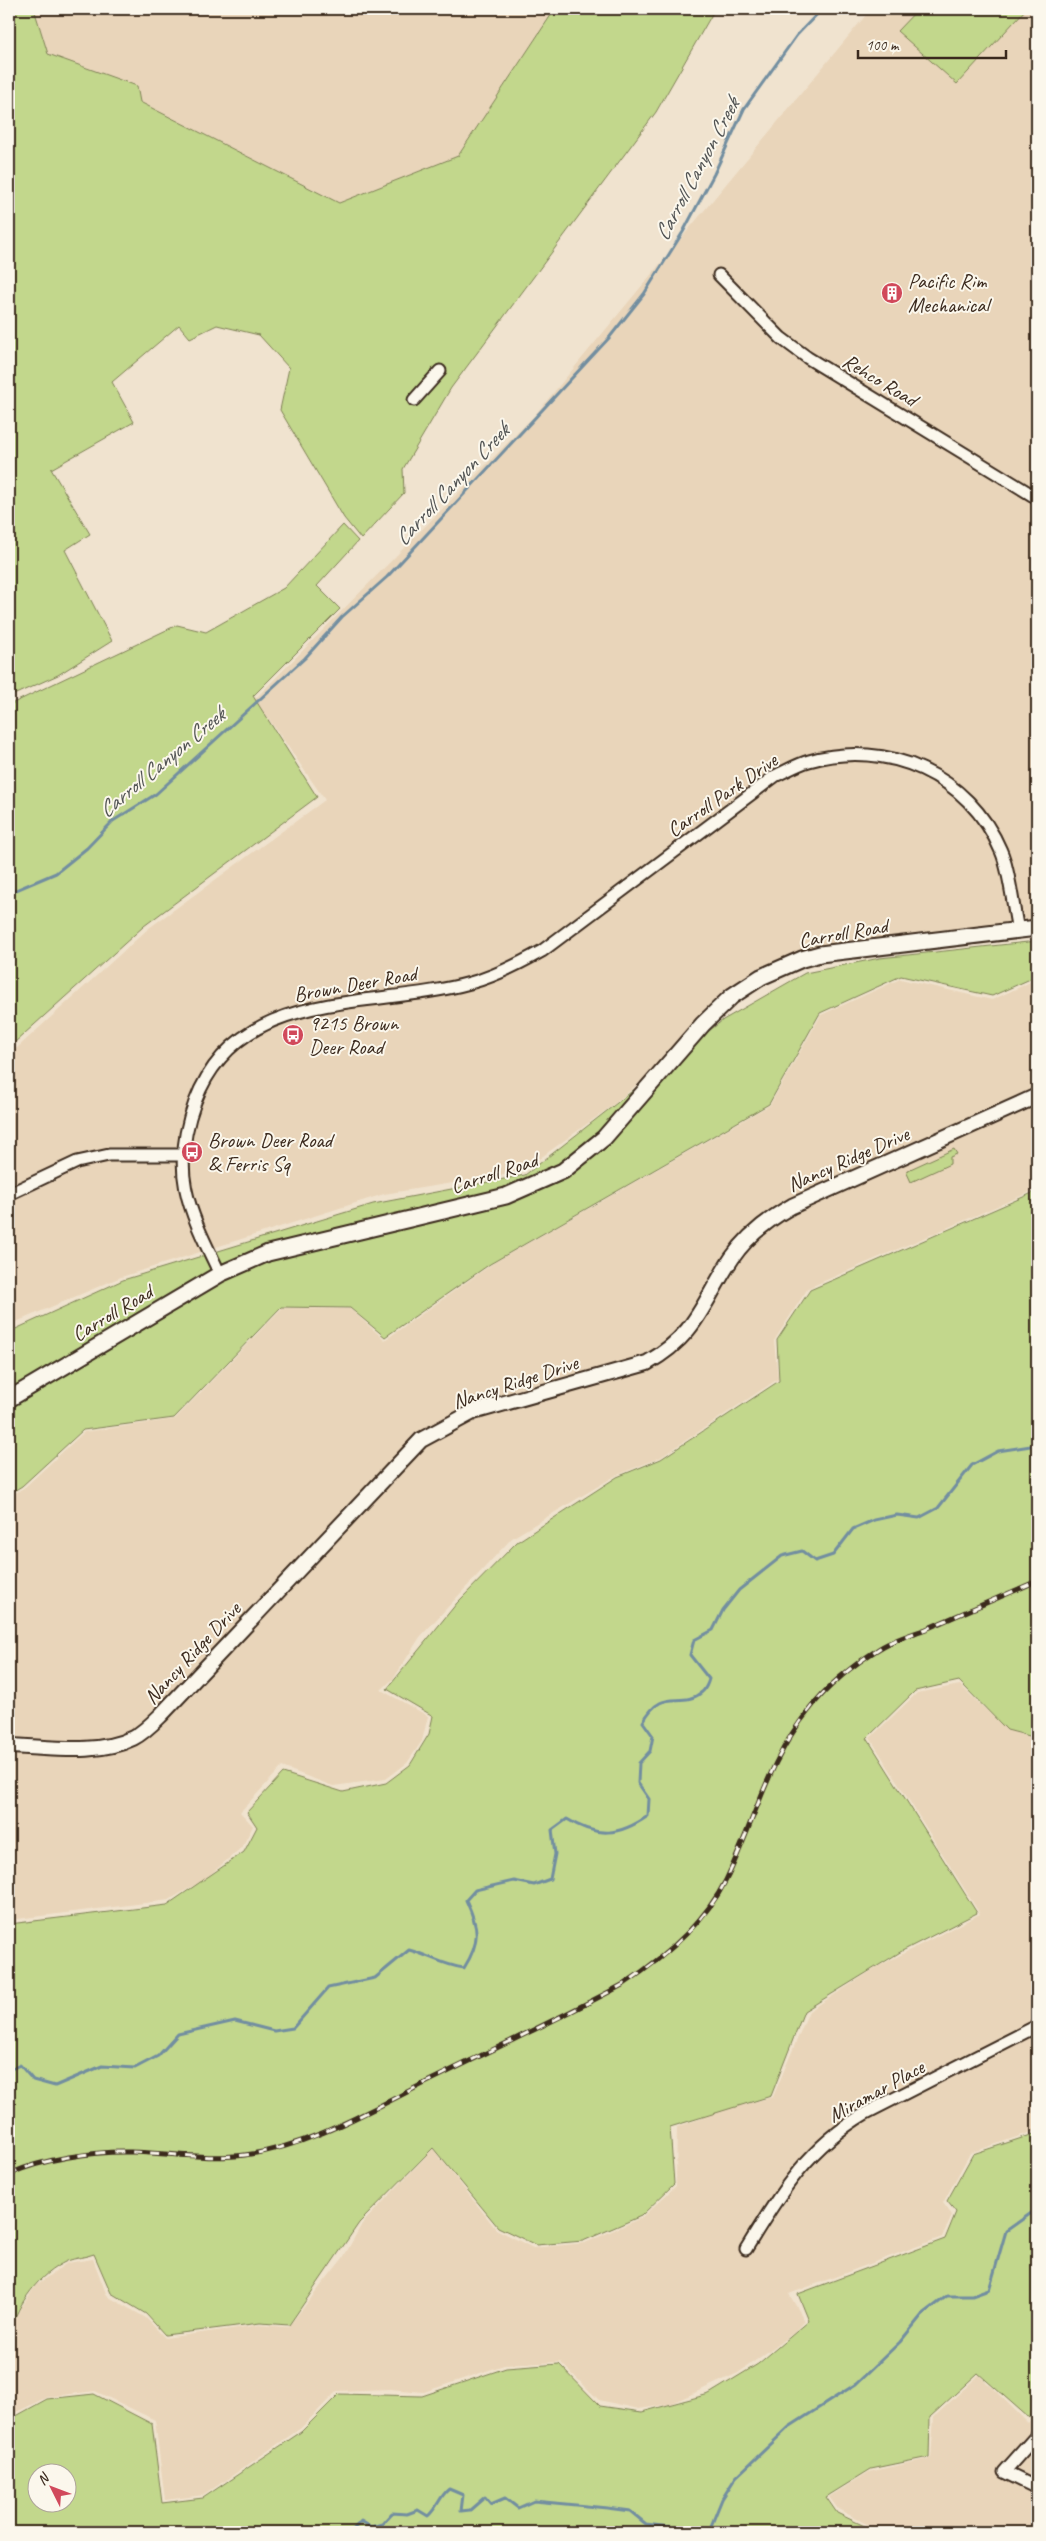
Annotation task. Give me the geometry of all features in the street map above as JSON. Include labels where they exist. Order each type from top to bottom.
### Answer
[{"type":"main road","name":"Carroll Road","points":[[9,1399],[220,1274],[268,1254],[506,1196],[562,1172],[604,1138],[703,1024],[732,996],[761,977],[802,959],[820,954],[1037,928]]},
{"type":"street","name":"Rehco Road","points":[[718,275],[780,338],[808,358],[1037,498]]},
{"type":"street","points":[[414,400],[440,371]]},
{"type":"street","name":"Carroll Park Drive","points":[[442,988],[469,984],[508,970],[542,951],[774,776],[808,761],[839,755],[876,754],[894,758],[930,772],[945,782],[980,813],[1002,852],[1018,930]]},
{"type":"street","name":"Brown Deer Road","points":[[220,1274],[193,1217],[183,1179],[182,1155],[186,1128],[201,1088],[220,1058],[250,1032],[273,1020],[302,1009],[442,988]]},
{"type":"street","name":"Nancy Ridge Drive","points":[[9,1746],[89,1749],[123,1742],[135,1737],[160,1716],[421,1440],[473,1412],[647,1363],[666,1352],[692,1327],[733,1257],[750,1236],[772,1218],[792,1206],[1037,1096]]},
{"type":"street","points":[[9,1194],[78,1162],[101,1157],[152,1154],[182,1155]]},
{"type":"street","name":"Miramar Place","points":[[746,2248],[781,2191],[820,2145],[866,2113],[1037,2026]]},
{"type":"street","points":[[1037,2435],[1004,2472],[1037,2488]]},
{"type":"shaded area","points":[[34,9],[555,9],[458,156],[339,203],[140,102],[137,86],[48,54]]},
{"type":"shaded area","points":[[871,9],[1037,9],[1037,930],[784,959],[613,1105],[521,1172],[384,1194],[121,1277],[9,1325],[9,1051],[17,1048],[149,928],[325,800],[255,699],[535,415]]},
{"type":"shaded area","points":[[900,979],[992,1000],[1037,979],[1037,1189],[808,1288],[774,1341],[778,1379],[661,1457],[615,1476],[512,1538],[420,1637],[394,1678],[381,1690],[428,1716],[422,1741],[407,1763],[386,1779],[333,1786],[282,1767],[240,1812],[253,1826],[242,1847],[205,1879],[169,1900],[9,1920],[9,1497],[25,1487],[84,1432],[175,1419],[282,1308],[350,1309],[385,1340],[495,1262],[770,1105],[821,1015]]},
{"type":"shaded area","points":[[960,1685],[1007,1730],[1037,1739],[1037,2130],[970,2153],[943,2203],[952,2215],[942,2237],[789,2294],[805,2321],[795,2332],[738,2373],[670,2404],[639,2409],[599,2400],[560,2362],[504,2365],[424,2392],[390,2389],[337,2391],[301,2428],[204,2495],[165,2500],[155,2420],[95,2391],[47,2397],[9,2416],[9,2338],[17,2314],[36,2285],[67,2263],[93,2259],[107,2296],[146,2318],[165,2338],[259,2325],[288,2327],[343,2258],[362,2224],[433,2149],[496,2229],[533,2248],[585,2243],[641,2218],[676,2186],[677,2127],[730,2108],[773,2097],[809,2011],[879,1966],[980,1914],[870,1738],[917,1693]]},
{"type":"shaded area","points":[[979,2375],[1028,2423],[1037,2413],[1037,2532],[882,2532],[838,2509],[829,2497],[869,2472],[931,2458],[934,2417]]},
{"type":"green space","points":[[9,9],[34,9],[48,54],[137,86],[140,102],[339,203],[458,156],[555,9],[715,9],[656,112],[451,388],[403,469],[404,493],[361,539],[344,518],[280,410],[289,368],[259,335],[217,325],[190,338],[179,325],[112,382],[134,422],[51,469],[90,534],[65,550],[112,641],[58,675],[9,697]]},
{"type":"green space","points":[[918,9],[1026,9],[957,84],[897,31]]},
{"type":"green space","points":[[343,525],[358,541],[317,586],[340,609],[253,696],[317,797],[144,926],[14,1043],[9,1045],[9,705],[177,625],[206,632],[284,588]]},
{"type":"green space","points":[[1037,941],[1037,976],[992,996],[901,976],[820,1013],[769,1104],[490,1264],[385,1337],[350,1308],[281,1307],[174,1418],[83,1430],[22,1486],[9,1494],[9,1332],[123,1280],[373,1204],[525,1175],[723,1020],[805,973],[880,958]]},
{"type":"green space","points":[[954,1149],[957,1154],[950,1157],[950,1164],[911,1182],[906,1171]]},
{"type":"green space","points":[[1037,1191],[1037,1738],[1007,1730],[959,1681],[915,1691],[867,1738],[977,1913],[902,1951],[804,2011],[771,2096],[670,2127],[674,2184],[641,2216],[583,2241],[536,2245],[498,2227],[433,2148],[359,2223],[289,2325],[260,2323],[165,2335],[146,2314],[111,2293],[94,2254],[67,2261],[56,2267],[38,2282],[18,2310],[9,2332],[9,1924],[167,1905],[244,1852],[257,1827],[247,1812],[283,1773],[343,1792],[386,1783],[410,1765],[429,1734],[433,1716],[387,1689],[457,1603],[517,1542],[617,1477],[661,1459],[779,1381],[777,1340],[810,1290]]},
{"type":"green space","points":[[1037,2133],[1037,2409],[1029,2418],[978,2373],[930,2417],[929,2457],[871,2469],[826,2497],[837,2513],[877,2532],[9,2532],[9,2420],[47,2399],[94,2394],[152,2424],[162,2503],[203,2498],[301,2432],[339,2394],[422,2396],[506,2368],[559,2364],[600,2406],[642,2412],[709,2394],[758,2364],[809,2321],[798,2294],[945,2239],[956,2212],[947,2201],[973,2154]]},
{"type":"waterway","name":"Carroll Canyon Creek","points":[[9,893],[56,873],[87,848],[113,821],[156,794],[305,658],[342,617],[387,577],[609,338],[644,294],[683,232],[714,174],[744,109],[797,35],[822,9]]},
{"type":"waterway","points":[[9,2070],[20,2065],[33,2080],[55,2086],[102,2066],[135,2068],[158,2056],[178,2034],[235,2021],[274,2031],[293,2028],[328,1988],[375,1978],[409,1950],[450,1965],[464,1968],[476,1942],[476,1927],[466,1900],[475,1890],[514,1881],[534,1885],[550,1879],[555,1854],[552,1830],[567,1819],[588,1829],[608,1832],[627,1828],[648,1816],[649,1799],[638,1783],[639,1763],[650,1751],[653,1736],[643,1722],[650,1711],[658,1704],[665,1701],[694,1697],[704,1690],[709,1679],[690,1655],[694,1640],[713,1630],[723,1610],[739,1590],[782,1556],[802,1551],[815,1561],[833,1555],[853,1529],[874,1520],[897,1515],[919,1518],[938,1508],[972,1465],[998,1451],[1037,1445]]},
{"type":"waterway","points":[[709,2531],[722,2499],[736,2477],[789,2427],[856,2384],[900,2342],[922,2315],[947,2296],[972,2296],[989,2290],[1006,2231],[1037,2209]]},
{"type":"waterway","points":[[351,2532],[361,2521],[371,2527],[382,2524],[392,2513],[407,2514],[418,2510],[428,2516],[449,2489],[463,2495],[461,2511],[470,2510],[485,2497],[491,2504],[505,2498],[518,2508],[534,2501],[607,2508],[630,2511],[646,2524],[710,2532]]},
{"type":"railway","points":[[9,2174],[37,2164],[85,2155],[131,2152],[203,2157],[231,2156],[245,2155],[294,2144],[364,2114],[624,1984],[668,1951],[707,1911],[726,1880],[772,1771],[783,1750],[795,1729],[816,1701],[840,1677],[888,1643],[926,1629],[1037,1581]]},
{"type":"place","name":"Pacific Rim Mechanical","points":[[892,293]]},
{"type":"place","name":"9215 Brown Deer Road","points":[[293,1035]]},
{"type":"place","name":"Brown Deer Road & Ferris Sq","points":[[192,1152]]}]
